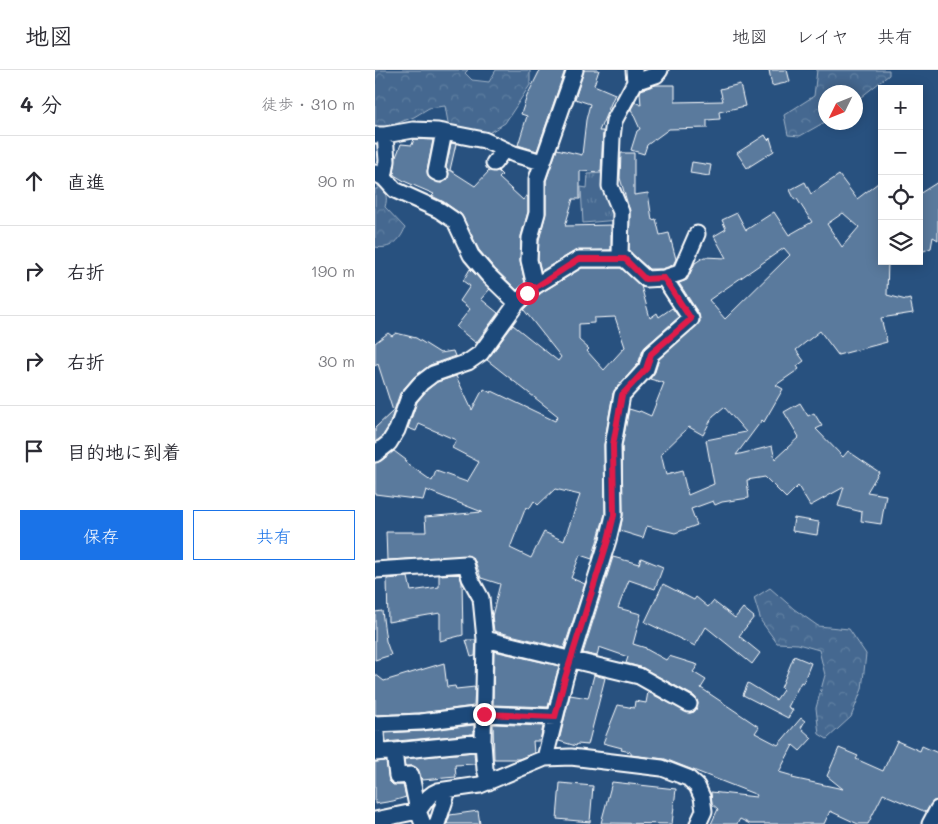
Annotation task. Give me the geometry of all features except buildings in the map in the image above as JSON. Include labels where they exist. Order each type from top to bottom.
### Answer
[{"type":"street","points":[[535,286],[529,260],[529,245],[537,213],[537,179],[575,70]]},
{"type":"street","points":[[660,70],[656,75],[634,76],[615,121],[612,138],[610,186],[621,212],[620,255],[645,279],[664,278],[680,273],[697,234]]},
{"type":"street","points":[[517,303],[488,275],[471,255],[455,221],[439,210],[395,190],[379,175],[387,161],[380,135],[409,138],[444,132],[485,141],[505,150],[543,162]]},
{"type":"street","points":[[434,166],[444,132]]},
{"type":"street","points":[[467,143],[481,145],[485,141]]},
{"type":"street","points":[[494,163],[505,150]]},
{"type":"street","points":[[375,454],[389,443],[397,430],[409,397],[421,383],[433,374],[468,362],[481,353],[517,303],[535,286],[579,259],[625,259]]},
{"type":"street","points":[[545,758],[571,660],[614,515],[613,445],[622,395],[646,369],[651,354],[691,319],[664,278]]},
{"type":"street","points":[[375,570],[466,564],[470,578],[481,598],[485,639],[483,742],[485,769],[489,782]]},
{"type":"street","points":[[485,639],[639,676],[689,704]]},
{"type":"street","points":[[483,742],[377,753],[375,724],[421,722],[484,714],[555,717]]},
{"type":"street","points":[[394,751],[397,776],[411,775],[421,818]]},
{"type":"street","points":[[421,818],[426,798],[431,793],[480,785],[545,758],[571,757],[662,768],[687,778],[697,786],[702,797],[704,811],[698,824]]},
{"type":"street","points":[[437,824],[446,796],[446,790]]},
{"type":"street","points":[[929,824],[938,809]]},
{"type":"street","points":[[375,820],[421,818]]},
{"type":"green space","points":[[375,70],[468,70],[465,73],[472,80],[489,82],[496,70],[530,70],[530,85],[505,123],[484,136],[449,128],[445,106],[429,108],[414,117],[390,126],[375,127]]},
{"type":"green space","points":[[817,70],[889,70],[889,75],[863,95],[863,85],[818,85],[818,126],[800,136],[788,135],[784,115],[814,96]]},
{"type":"green space","points":[[606,173],[618,220],[583,223],[581,187],[587,188],[588,174]]},
{"type":"green space","points":[[379,184],[386,195],[385,207],[405,228],[394,244],[380,248],[375,247],[375,189],[377,189]]},
{"type":"green space","points":[[770,588],[794,609],[818,626],[849,629],[866,654],[862,689],[851,717],[827,739],[819,734],[816,708],[825,675],[819,650],[798,644],[777,643],[761,621],[754,598]]},
{"type":"route","points":[[484,714],[555,717],[614,515],[613,445],[622,395],[646,369],[651,354],[691,319],[664,278],[645,279],[625,259],[579,259],[527,293]]}]
